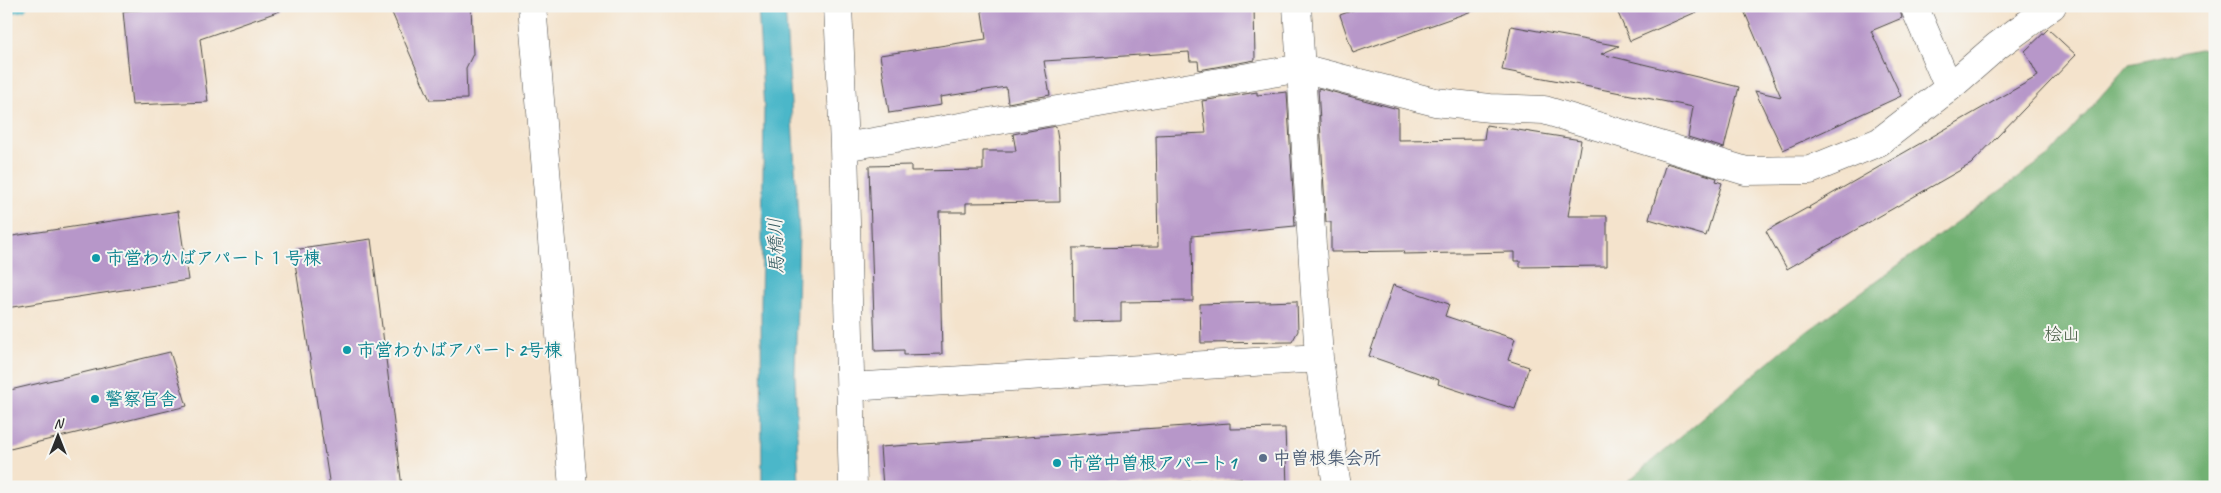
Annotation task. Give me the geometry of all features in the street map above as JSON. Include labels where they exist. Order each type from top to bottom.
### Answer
[{"type":"street","points":[[532,6],[574,487]]},
{"type":"street","points":[[838,6],[844,147],[853,487]]},
{"type":"street","points":[[1298,6],[1320,358],[1337,487]]},
{"type":"street","points":[[1914,6],[1949,88]]},
{"type":"street","points":[[844,147],[1301,68],[1435,102],[1490,108],[1544,110],[1746,171],[1810,170],[1879,142],[1949,88],[1997,46],[2052,6]]},
{"type":"street","points":[[850,387],[1320,358]]},
{"type":"green space","name":"桧山","points":[[2199,49],[2215,51],[2215,487],[1621,487],[1790,344],[2049,155],[2129,64]]},
{"type":"water","name":"馬橋川","points":[[758,6],[785,6],[799,233],[795,375],[799,487],[762,487],[761,305],[764,110]]},
{"type":"building","points":[[198,6],[279,6],[280,11],[200,39],[208,102],[132,105],[123,11]]},
{"type":"building","points":[[389,6],[471,6],[473,54],[466,68],[467,99],[430,100]]},
{"type":"building","points":[[981,6],[1254,6],[1255,60],[1199,70],[1198,61],[1190,61],[1189,52],[1044,61],[1050,95],[1008,103],[1006,87],[940,97],[941,105],[889,113],[880,55],[986,39]]},
{"type":"building","points":[[1364,6],[1471,6],[1472,11],[1353,53],[1340,15]]},
{"type":"building","points":[[1615,6],[1710,6],[1630,41]]},
{"type":"building","points":[[1742,6],[1899,6],[1902,18],[1871,31],[1901,96],[1783,150],[1755,91],[1781,97]]},
{"type":"building","points":[[1511,26],[1619,46],[1601,54],[1739,87],[1724,148],[1688,137],[1693,107],[1502,70]]},
{"type":"building","points":[[2048,29],[2076,55],[1971,164],[1787,269],[1766,231],[1807,208],[1810,209],[1809,207],[2038,76],[2025,51]]},
{"type":"building","points":[[1318,88],[1398,109],[1398,140],[1484,139],[1486,125],[1581,140],[1568,216],[1607,216],[1607,266],[1520,267],[1520,261],[1514,261],[1514,252],[1403,254],[1404,251],[1331,252],[1331,222],[1326,222]]},
{"type":"building","points":[[1257,92],[1257,95],[1287,92],[1295,226],[1192,236],[1193,301],[1121,302],[1121,321],[1074,322],[1073,248],[1158,247],[1156,135],[1206,133],[1202,101]]},
{"type":"building","points":[[1056,126],[1059,145],[1060,202],[966,203],[966,212],[939,212],[942,354],[904,355],[904,350],[875,351],[869,166],[911,165],[911,171],[983,170],[983,151],[1016,151],[1013,134]]},
{"type":"building","points":[[1666,163],[1717,178],[1716,181],[1722,183],[1706,236],[1649,219]]},
{"type":"building","name":"市営わかばアパート１号棟","points":[[178,211],[188,280],[6,308],[6,237]]},
{"type":"building","name":"市営わかばアパート2号棟","points":[[371,239],[402,487],[330,487],[293,250]]},
{"type":"building","points":[[1393,285],[1449,304],[1445,316],[1515,339],[1508,360],[1529,367],[1515,409],[1438,384],[1439,380],[1369,356]]},
{"type":"building","points":[[1297,301],[1298,331],[1292,342],[1201,343],[1200,304]]},
{"type":"building","name":"警察官舎","points":[[170,352],[187,406],[6,450],[6,391]]},
{"type":"building","name":"市営中曽根アパート1","points":[[1230,423],[1230,429],[1285,428],[1287,487],[1241,487],[1241,478],[1117,487],[883,487],[880,447]]},
{"type":"waterway","points":[[6,9],[22,6]]},
{"type":"place","name":"市営わかばアパート１号棟","points":[[96,258]]},
{"type":"place","name":"市営わかばアパート2号棟","points":[[347,350]]},
{"type":"place","name":"警察官舎","points":[[95,399]]},
{"type":"place","name":"中曽根集会所","points":[[1263,458]]},
{"type":"place","name":"市営中曽根アパート1","points":[[1057,463]]}]
